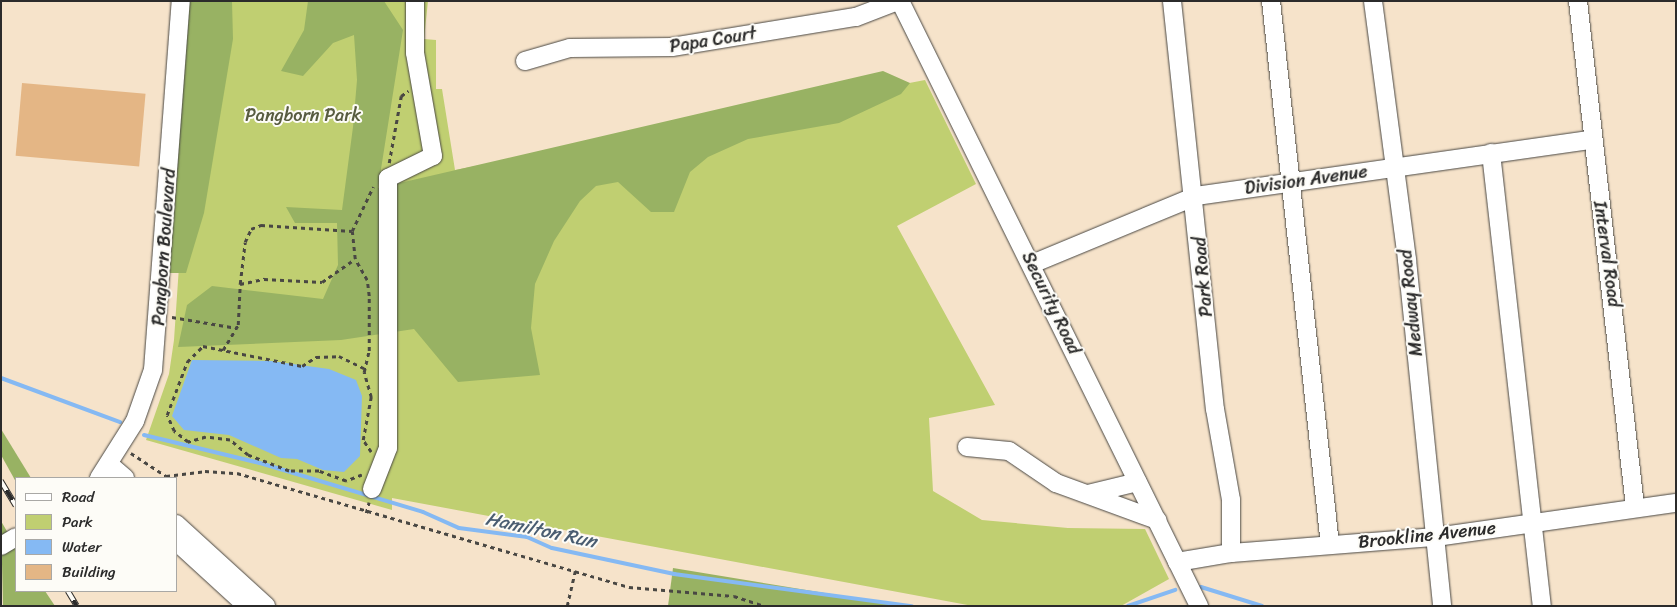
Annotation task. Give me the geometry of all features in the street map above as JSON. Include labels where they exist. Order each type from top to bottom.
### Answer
[{"type":"street","name":"Pangborn Boulevard","points":[[105,474],[122,447],[145,399],[157,342],[181,1]]},
{"type":"street","points":[[372,489],[388,448],[382,177],[433,156],[414,37],[415,1]]},
{"type":"street","name":"Papa Court","points":[[525,61],[570,48],[672,47],[856,17],[899,1]]},
{"type":"street","name":"Security Road","points":[[899,1],[1032,264],[1199,606]]},
{"type":"street","name":"Park Road","points":[[1172,1],[1196,196],[1215,409],[1231,500],[1231,553]]},
{"type":"street","points":[[1271,1],[1330,545]]},
{"type":"street","name":"Medway Road","points":[[1373,1],[1436,537],[1442,606]]},
{"type":"street","name":"Interval Road","points":[[1578,1],[1592,140],[1635,507]]},
{"type":"street","name":"Division Avenue","points":[[1032,264],[1196,196],[1592,140]]},
{"type":"street","points":[[1492,153],[1542,606]]},
{"type":"street","points":[[967,447],[1009,451],[1056,483],[1082,495],[1157,520]]},
{"type":"street","points":[[105,474],[120,477]]},
{"type":"street","points":[[1082,495],[1138,482]]},
{"type":"street","name":"Brookline Avenue","points":[[1178,562],[1231,553],[1436,537],[1635,507],[1676,503]]},
{"type":"street","points":[[178,526],[266,606]]},
{"type":"street","points":[[1,546],[15,538]]},
{"type":"street","points":[[178,543],[247,606]]},
{"type":"path","points":[[371,458],[363,440],[371,398],[364,368],[369,296],[367,280],[355,259],[352,231],[390,160],[401,96],[422,90]]},
{"type":"path","points":[[382,177],[390,160]]},
{"type":"path","points":[[223,350],[237,328],[245,242],[251,230],[261,225],[352,231]]},
{"type":"path","points":[[240,284],[264,279],[322,282],[355,259]]},
{"type":"path","points":[[171,317],[237,328]]},
{"type":"path","points":[[364,368],[339,356],[316,357],[302,366],[253,360],[223,350],[203,346],[187,362],[167,415],[182,438],[230,440],[248,455],[289,471],[319,471],[346,482],[367,468]]},
{"type":"path","points":[[122,447],[166,476],[206,471],[237,473],[629,587],[762,603],[765,606]]},
{"type":"path","points":[[366,512],[367,508]]},
{"type":"path","points":[[567,606],[575,571]]},
{"type":"green space","points":[[187,1],[232,1],[233,39],[204,213],[186,273],[167,273]]},
{"type":"green space","name":"Pangborn Park","points":[[197,1],[428,1],[424,39],[436,40],[436,89],[442,89],[455,170],[925,80],[976,184],[897,226],[995,405],[929,418],[933,491],[982,520],[1068,528],[1145,529],[1169,579],[1121,606],[973,606],[392,498],[392,510],[146,440],[169,374],[174,340]]},
{"type":"green space","points":[[308,1],[384,1],[403,30],[378,188],[883,71],[910,83],[901,94],[839,123],[748,139],[708,157],[690,172],[674,212],[651,212],[618,182],[596,186],[580,201],[554,241],[535,284],[531,328],[540,375],[458,382],[414,329],[341,340],[178,347],[187,305],[212,286],[323,299],[338,265],[337,223],[295,223],[286,207],[342,210],[353,127],[357,80],[354,35],[333,43],[303,76],[281,71],[304,30]]},
{"type":"green space","points":[[1,429],[30,477],[15,477],[15,480],[1,455]]},
{"type":"green space","points":[[1,521],[15,545],[15,592],[46,592],[55,606],[3,606]]},
{"type":"green space","points":[[673,568],[904,606],[668,606]]},
{"type":"water","points":[[192,360],[271,361],[329,369],[356,380],[362,396],[360,456],[344,472],[323,470],[297,459],[281,458],[229,435],[184,430],[172,416]]},
{"type":"building","points":[[22,83],[146,94],[139,167],[16,156]]},
{"type":"waterway","name":"Hamilton Run","points":[[1,378],[120,422]]},
{"type":"waterway","name":"Hamilton Run","points":[[144,435],[260,463],[423,512],[459,528],[527,537],[552,548],[674,574],[912,606]]},
{"type":"waterway","name":"Hamilton Run","points":[[1201,587],[1262,606]]},
{"type":"waterway","name":"Hamilton Run","points":[[1128,606],[1175,590]]},
{"type":"railway","points":[[1,481],[15,504]]},
{"type":"railway","points":[[69,592],[77,606]]}]
